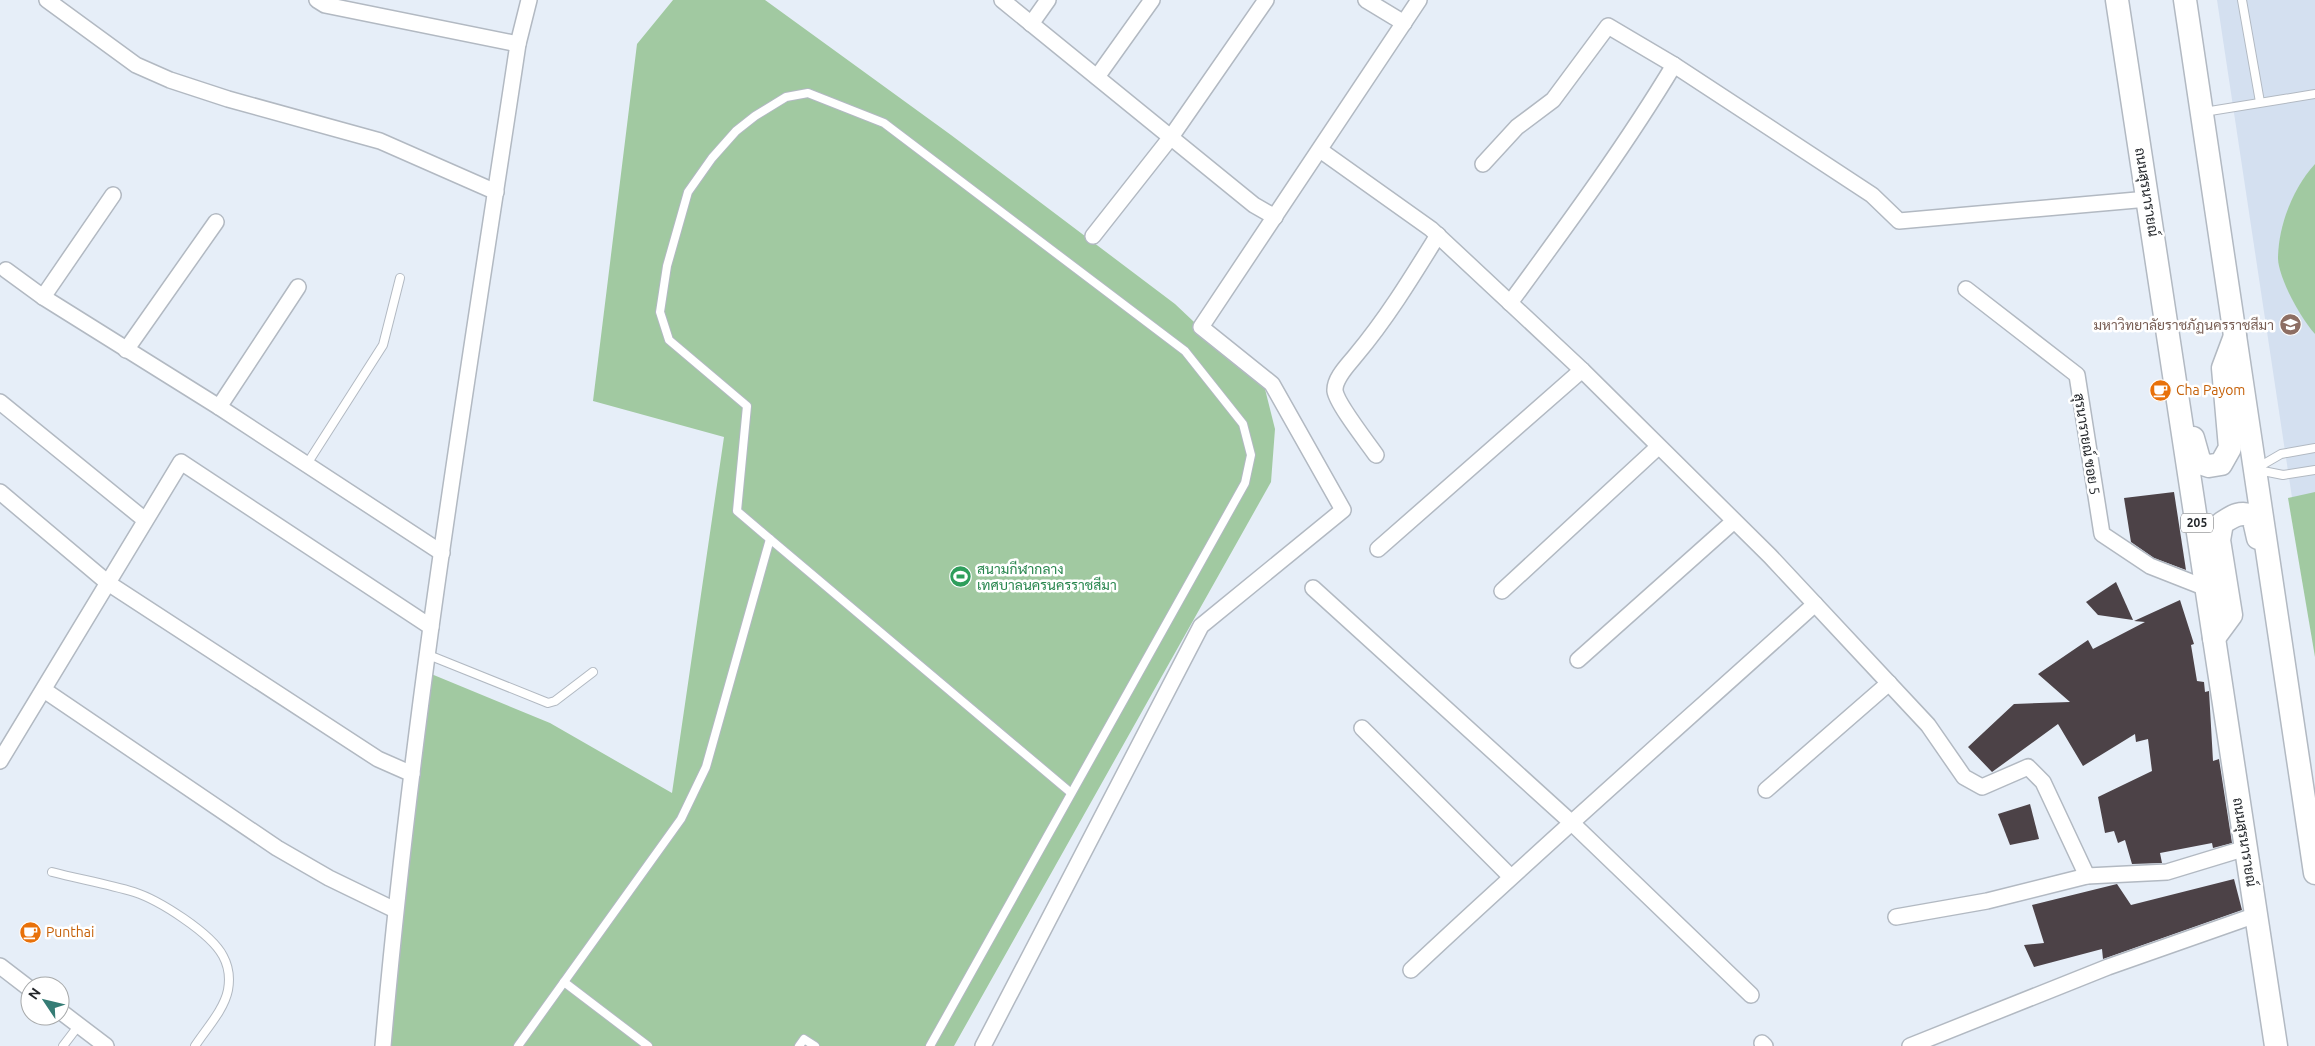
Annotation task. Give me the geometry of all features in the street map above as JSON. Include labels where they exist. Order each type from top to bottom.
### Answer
[{"type":"main road","name":"ถนนสุรนารายณ์","points":[[2117,0],[2276,1046]]},
{"type":"main road","points":[[2186,0],[2314,866]]},
{"type":"main road","name":"ถนนสุรนารายณ์","points":[[2177,385],[2200,463],[2209,466],[2221,464],[2230,448],[2223,368],[2236,335]]},
{"type":"main road","points":[[2214,638],[2231,615],[2219,540],[2222,523],[2235,515],[2246,513],[2253,516],[2276,609]]},
{"type":"street","points":[[47,0],[136,65],[170,80],[228,99],[380,140],[496,192]]},
{"type":"street","points":[[382,1046],[395,910],[426,654],[518,44],[529,0]]},
{"type":"street","points":[[1002,0],[1254,205],[1275,217]]},
{"type":"street","points":[[1031,24],[1048,0]]},
{"type":"street","points":[[1097,77],[1152,0]]},
{"type":"street","points":[[1093,236],[1172,137],[1266,0]]},
{"type":"street","points":[[1366,0],[1404,23]]},
{"type":"street","points":[[983,1046],[1201,626],[1343,510],[1272,384],[1201,327],[1419,0]]},
{"type":"street","points":[[323,2],[518,44]]},
{"type":"street","points":[[1483,164],[1517,127],[1553,100],[1608,26],[1674,64],[1872,195],[1898,221],[2148,200]]},
{"type":"street","points":[[1510,303],[1585,201],[1645,113],[1674,64]]},
{"type":"street","points":[[1320,150],[1438,235],[1582,370],[1815,604],[1928,725],[1964,777],[1982,787],[2028,767],[2043,782],[2087,876]]},
{"type":"street","points":[[43,298],[113,195]]},
{"type":"street","points":[[126,350],[216,222]]},
{"type":"street","points":[[1376,455],[1344,409],[1335,392],[1336,386],[1344,370],[1377,329],[1438,235]]},
{"type":"street","points":[[6,270],[43,298],[219,407],[442,554]]},
{"type":"street","points":[[219,407],[298,287]]},
{"type":"street","name":"สุรนารายณ์ ซอย 5","points":[[1966,289],[2077,375],[2102,534],[2150,566],[2206,588]]},
{"type":"street","points":[[1378,549],[1582,370]]},
{"type":"street","points":[[0,402],[145,520]]},
{"type":"street","points":[[1502,591],[1658,447]]},
{"type":"street","points":[[0,761],[181,462],[431,627]]},
{"type":"street","points":[[0,492],[108,583],[378,759],[412,774]]},
{"type":"street","points":[[1578,660],[1734,521]]},
{"type":"street","points":[[1313,588],[1573,824],[1751,996]]},
{"type":"street","points":[[1411,970],[1510,876],[1573,824],[1815,604]]},
{"type":"street","points":[[1766,790],[1889,683]]},
{"type":"street","points":[[44,690],[277,848],[329,878],[395,910]]},
{"type":"street","points":[[1362,728],[1510,876]]},
{"type":"street","points":[[1896,917],[1987,901],[2087,876],[2168,872],[2246,848]]},
{"type":"street","points":[[1910,1046],[2108,967],[2256,915]]},
{"type":"street","points":[[0,966],[20,981]]},
{"type":"street","points":[[70,1019],[106,1046]]},
{"type":"lane","points":[[2242,0],[2260,102]]},
{"type":"lane","points":[[930,1046],[1070,792],[1245,483],[1251,455],[1242,424],[1185,352],[884,122],[808,94],[786,97],[755,116],[736,131],[712,158],[688,192],[667,266],[660,312],[669,340],[747,406],[737,511],[1070,792]]},
{"type":"lane","points":[[2202,113],[2315,94]]},
{"type":"lane","points":[[307,464],[382,345],[400,278]]},
{"type":"lane","points":[[2256,470],[2281,454],[2315,448]]},
{"type":"lane","points":[[2256,470],[2284,475],[2315,470]]},
{"type":"lane","points":[[518,1046],[682,819],[706,767],[770,539]]},
{"type":"lane","points":[[426,654],[548,703],[556,702],[593,672]]},
{"type":"lane","points":[[52,872],[136,892],[160,904],[206,936],[216,946],[224,957],[229,974],[228,990],[225,1000],[195,1046]]},
{"type":"lane","points":[[564,982],[648,1046]]},
{"type":"lane","points":[[63,1046],[78,1025]]},
{"type":"lane","points":[[799,1046],[804,1039],[815,1046]]},
{"type":"shaded area","name":"มหาวิทยาลัยราชภัฏนครราชสีมา","points":[[2217,0],[2315,0],[2315,650]]},
{"type":"green space","name":"สนามกีฬากลาง เทศบาลนครนครราชสีมา","points":[[673,0],[765,0],[951,135],[1175,304],[1265,389],[1275,429],[1271,482],[954,1046],[385,1046],[424,671],[550,723],[672,793],[724,437],[593,401],[637,44]]},
{"type":"green space","points":[[2315,164],[2315,334],[2303,319],[2286,288],[2278,259],[2281,234],[2288,208],[2300,184]]},
{"type":"green space","points":[[2315,492],[2315,657],[2288,498]]},
{"type":"building","points":[[2174,492],[2186,570],[2154,558],[2131,542],[2124,498]]},
{"type":"building","points":[[2116,582],[2133,620],[2098,615],[2086,602]]},
{"type":"building","points":[[2180,600],[2194,644],[2191,645],[2197,681],[2204,682],[2205,692],[2209,691],[2213,761],[2219,759],[2232,843],[2213,848],[2212,843],[2160,853],[2162,863],[2132,864],[2125,840],[2118,843],[2114,831],[2105,833],[2098,797],[2152,771],[2148,739],[2136,742],[2135,734],[2083,766],[2058,724],[1992,772],[1968,747],[2014,704],[2070,702],[2038,674],[2088,640],[2093,649],[2145,622],[2134,621]]},
{"type":"building","points":[[2030,804],[2039,839],[2010,845],[1998,814]]},
{"type":"building","points":[[2234,879],[2242,910],[2103,959],[2102,949],[2034,967],[2024,945],[2044,943],[2032,905],[2117,884],[2131,905]]},
{"type":"place","name":"มหาวิทยาลัยราชภัฏนครราชสีมา","points":[[2290,325]]},
{"type":"place","name":"Cha Payom","points":[[2160,390]]},
{"type":"place","name":"สนามกีฬากลาง เทศบาลนครนครราชสีมา","points":[[961,577]]},
{"type":"place","name":"Punthai","points":[[30,932]]}]
